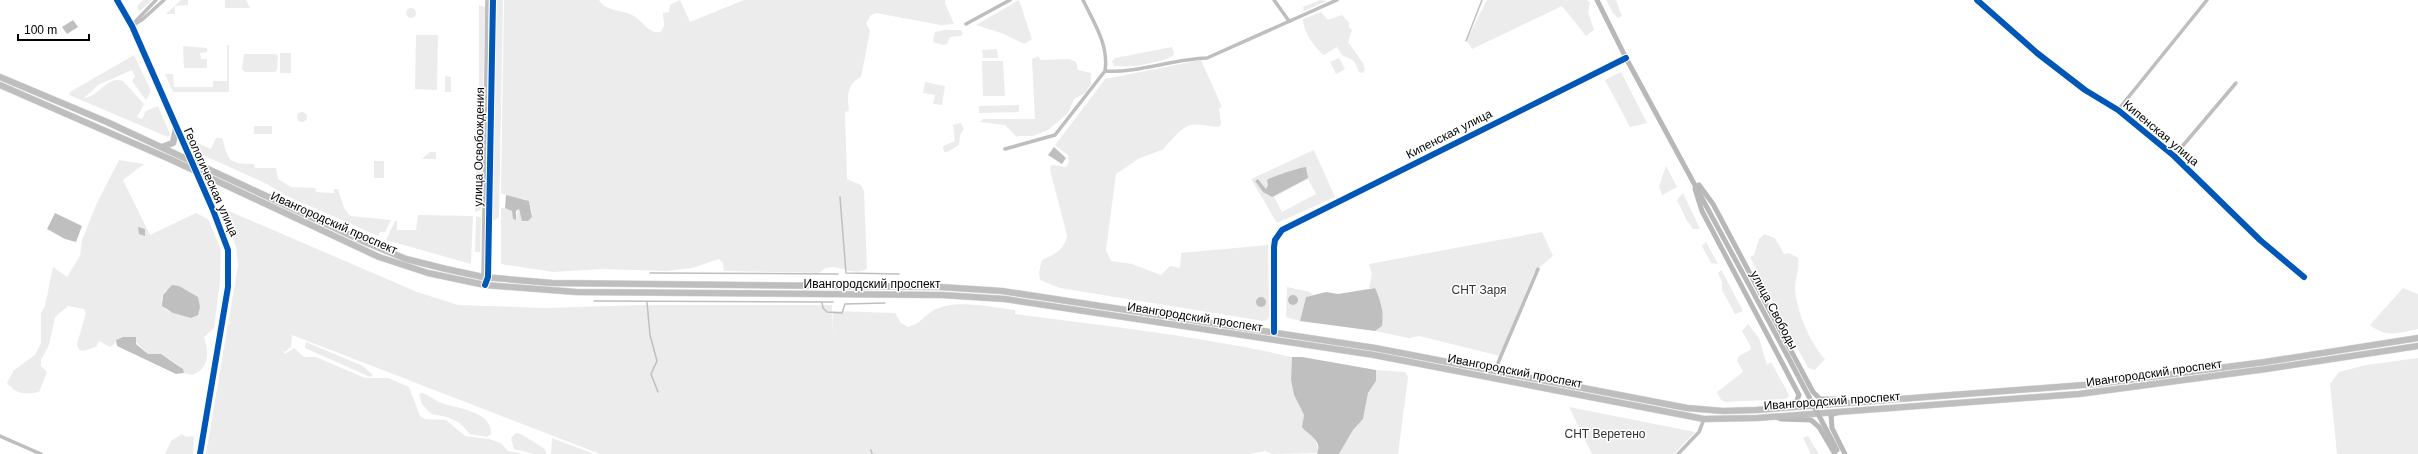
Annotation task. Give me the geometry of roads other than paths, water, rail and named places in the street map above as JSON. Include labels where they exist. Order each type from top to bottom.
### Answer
[{"type":"highway","name":"Ивангородский проспект","points":[[0,77],[161,147],[406,259],[485,277],[552,283],[940,287],[985,289],[1375,348],[1687,408],[1722,411],[1841,404],[2096,384],[2249,364],[2418,338]]},
{"type":"highway","name":"Ивангородский проспект","points":[[0,85],[195,171],[379,257],[428,273],[485,285],[576,292],[942,295],[999,298],[1374,355],[1704,419],[1775,416],[2079,394],[2266,369],[2418,346]]},
{"type":"highway","points":[[161,147],[173,143],[176,129]]},
{"type":"main road","name":"улица Свободы","points":[[1597,0],[1626,58],[1691,175],[1787,355],[1837,453]]},
{"type":"main road","name":"улица Свободы","points":[[1691,175],[1714,204],[1813,392],[1820,399],[1836,400],[1841,404]]},
{"type":"main road","name":"улица Свободы","points":[[1691,175],[1702,210],[1799,395],[1794,404],[1772,408]]},
{"type":"main road","points":[[1845,454],[1832,428],[1830,419],[1834,413],[1855,410]]},
{"type":"main road","name":"улица Свободы","points":[[1775,416],[1781,420],[1811,420],[1819,427],[1837,453]]},
{"type":"street","name":"Геологическая улица","points":[[117,0],[132,26],[222,231],[230,259],[227,294],[200,454]]},
{"type":"street","points":[[132,26],[156,0]]},
{"type":"street","points":[[132,26],[143,19],[164,0]]},
{"type":"street","name":"улица Освобождения","points":[[485,285],[488,0]]},
{"type":"street","name":"улица Освобождения","points":[[485,277],[493,0]]},
{"type":"street","points":[[966,24],[1010,0]]},
{"type":"street","points":[[1005,149],[1055,135],[1105,71],[1107,60],[1103,41],[1083,0]]},
{"type":"street","points":[[1274,0],[1289,21]]},
{"type":"street","points":[[1105,71],[1120,72],[1185,59],[1207,58],[1337,0]]},
{"type":"street","name":"Кипенская улица","points":[[1977,0],[2037,53],[2085,90],[2118,110],[2174,156],[2260,240],[2304,277]]},
{"type":"street","points":[[2118,110],[2207,0]]},
{"type":"street","name":"Кипенская улица","points":[[1274,332],[1274,240],[1282,230],[1626,58]]},
{"type":"street","points":[[2174,156],[2236,83]]},
{"type":"street","points":[[1495,370],[1538,269]]},
{"type":"street","points":[[1678,454],[1698,432],[1704,419]]},
{"type":"street","points":[[0,436],[41,454]]},
{"type":"waterway","points":[[1466,41],[1482,0]]},
{"type":"waterway","points":[[840,197],[846,273],[899,274]]},
{"type":"waterway","points":[[650,273],[838,274]]},
{"type":"waterway","points":[[594,301],[833,302]]},
{"type":"waterway","points":[[647,302],[650,335],[657,361],[651,374],[658,392]]},
{"type":"waterway","points":[[822,303],[823,308],[827,312],[842,313],[845,304],[885,303]]},
{"type":"waterway","points":[[871,450],[872,454]]},
{"type":"park label","name":"СНТ Заря","points":[[1479,290]]},
{"type":"park label","name":"СНТ Веретено","points":[[1605,434]]}]
